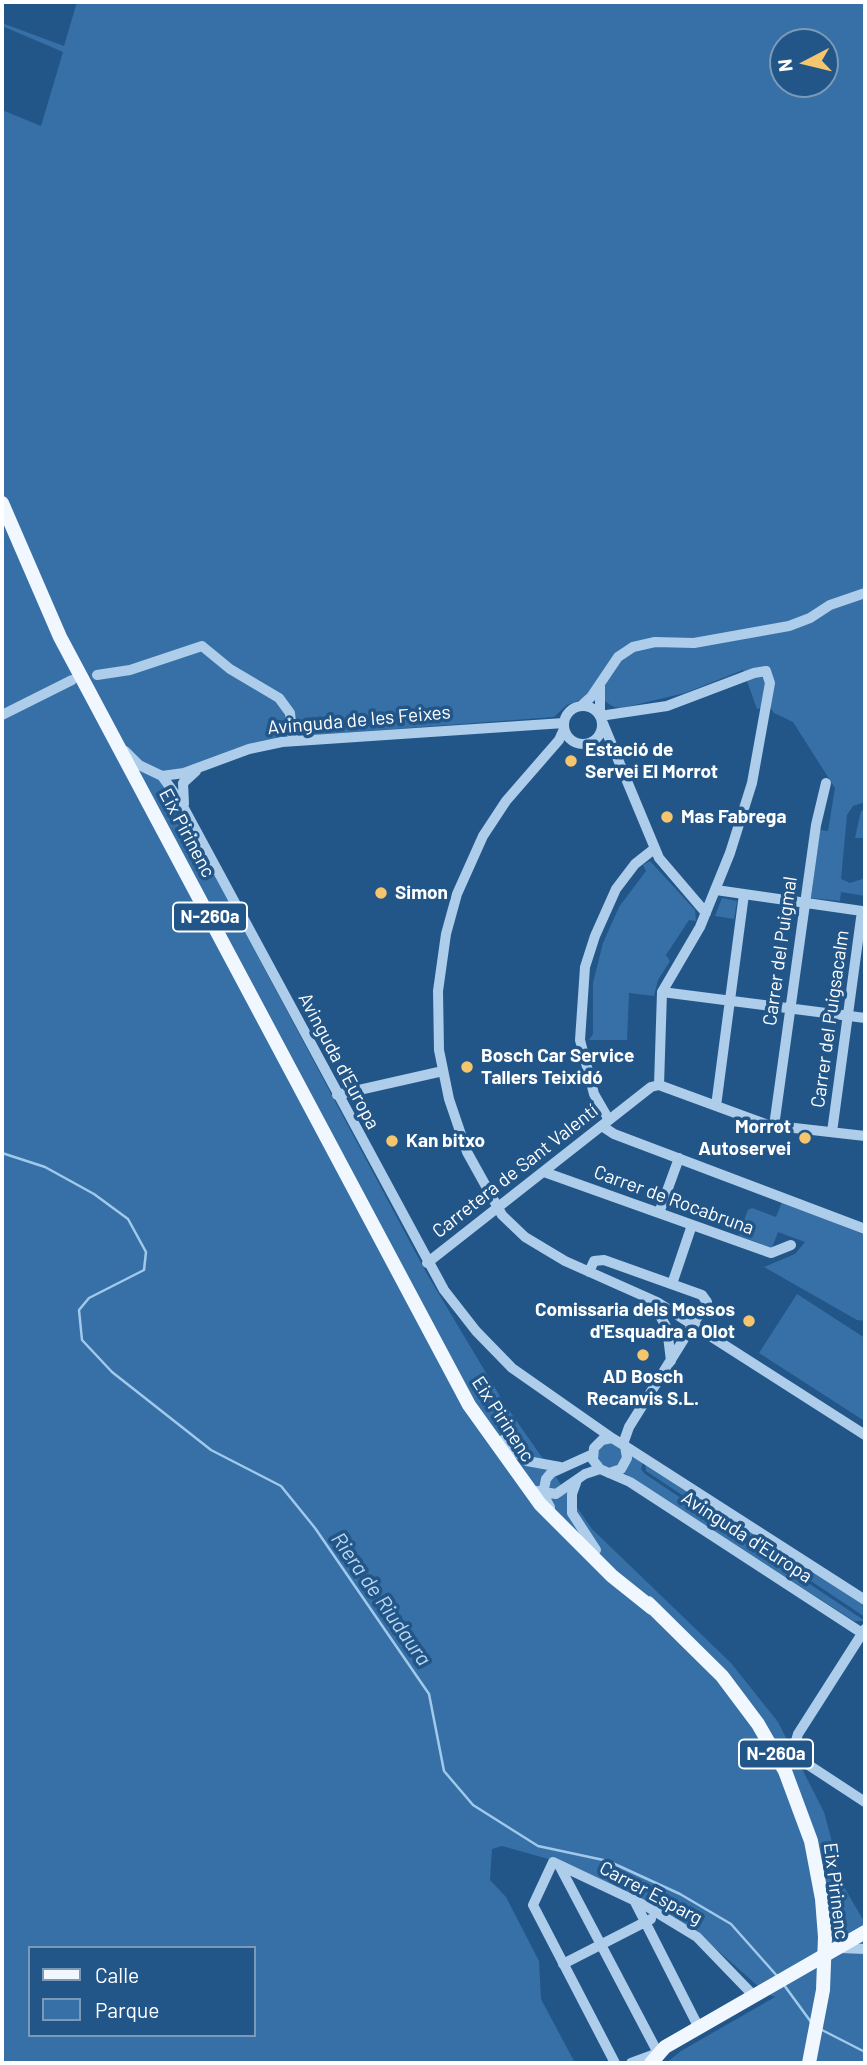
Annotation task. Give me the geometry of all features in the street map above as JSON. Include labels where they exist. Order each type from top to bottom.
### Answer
[{"type":"main road","name":"Eix Pirinenc","points":[[2,503],[46,610],[477,1418],[540,1504],[606,1570],[652,1608]]},
{"type":"main road","name":"Eix Pirinenc","points":[[427,1326],[503,1440],[543,1494],[652,1608],[722,1676],[758,1724],[785,1771],[811,1841],[822,1899],[825,1937],[823,1990],[809,2063]]},
{"type":"main road","points":[[654,2058],[699,2028],[865,1932]]},
{"type":"street","points":[[865,593],[830,605],[810,618],[789,626],[694,643],[655,642],[633,647],[618,657],[600,686],[581,706],[568,714],[559,740],[496,815],[457,894],[446,934],[438,991],[443,1071],[467,1153],[497,1208],[525,1237],[589,1272],[645,1296],[695,1324],[865,1435]]},
{"type":"street","points":[[97,675],[130,670],[202,646],[230,669],[279,698],[290,713],[293,741]]},
{"type":"street","points":[[601,719],[667,706],[766,671],[770,683],[766,714],[743,814],[706,913],[662,992],[659,1085],[774,1126],[865,1136]]},
{"type":"street","points":[[2,715],[72,680]]},
{"type":"street","points":[[591,743],[601,731],[600,686]]},
{"type":"street","points":[[581,706],[592,708],[601,719],[654,849],[665,867],[706,913]]},
{"type":"street","points":[[564,726],[576,743]]},
{"type":"street","name":"Avinguda de les Feixes","points":[[162,776],[205,766],[248,749],[293,741],[564,726]]},
{"type":"street","name":"Avinguda d'Europa","points":[[115,737],[133,760],[162,776],[190,821],[427,1263],[462,1314],[492,1348],[528,1380],[619,1442],[865,1600]]},
{"type":"street","points":[[547,753],[576,743],[604,743],[617,757]]},
{"type":"street","name":"Avinguda d'Europa","points":[[190,821],[181,789],[186,778],[205,766]]},
{"type":"street","name":"Carrer del Puigmal","points":[[774,1126],[805,903],[826,783]]},
{"type":"street","points":[[654,849],[635,864],[616,889],[595,936],[584,976],[581,1046],[594,1094],[606,1123],[614,1134],[865,1229]]},
{"type":"street","points":[[716,890],[805,903]]},
{"type":"street","points":[[716,1106],[744,894]]},
{"type":"street","name":"Carrer del Puigsacalm","points":[[805,903],[862,911],[832,1132]]},
{"type":"street","points":[[662,992],[865,1018]]},
{"type":"street","points":[[337,1095],[443,1071]]},
{"type":"street","name":"Carretera de Sant Valentí","points":[[427,1263],[651,1087],[659,1085]]},
{"type":"street","points":[[659,1213],[679,1158]]},
{"type":"street","name":"Carrer de Rocabruna","points":[[544,1172],[774,1254],[791,1245]]},
{"type":"street","points":[[672,1284],[692,1225]]},
{"type":"street","points":[[477,1418],[483,1421],[536,1491],[543,1494],[556,1494],[577,1480],[625,1464],[619,1442],[706,1307],[705,1298],[604,1260],[594,1261],[589,1272]]},
{"type":"street","points":[[645,1296],[665,1323],[671,1361]]},
{"type":"street","points":[[589,1421],[594,1451],[604,1471]]},
{"type":"street","points":[[503,1440],[527,1461],[566,1468]]},
{"type":"street","points":[[606,1570],[601,1560],[545,1502],[543,1494],[546,1479],[551,1473],[566,1468],[594,1451],[602,1440],[619,1442]]},
{"type":"street","name":"Avinguda d'Europa","points":[[604,1471],[630,1482],[864,1632]]},
{"type":"street","points":[[577,1480],[572,1494],[572,1513],[596,1550]]},
{"type":"street","points":[[864,1632],[798,1734],[795,1744],[797,1754],[804,1762],[865,1802]]},
{"type":"street","points":[[556,1864],[601,1945],[654,2058],[631,2063]]},
{"type":"street","points":[[556,1864],[533,1905],[615,2063]]},
{"type":"street","name":"Carrer Esparg","points":[[556,1864],[634,1900],[697,1937],[754,1996]]},
{"type":"street","points":[[634,1900],[699,2028]]},
{"type":"street","points":[[563,1964],[660,1915]]},
{"type":"street","points":[[837,1948],[865,1949]]},
{"type":"green space","points":[[77,2],[865,2],[865,802],[853,806],[847,815],[841,879],[850,883],[865,878],[865,896],[841,892],[840,901],[811,898],[820,830],[828,831],[835,788],[793,722],[774,713],[769,706],[757,709],[743,670],[685,693],[622,708],[614,707],[598,697],[585,698],[567,705],[554,717],[289,737],[162,776],[427,1274],[504,1403],[592,1529],[731,1663],[778,1722],[824,1812],[844,1887],[865,1923],[865,2063],[666,2063],[681,2051],[775,1997],[767,1994],[699,1934],[552,1860],[502,1846],[492,1849],[490,1880],[506,1897],[539,1961],[541,1999],[575,2063],[2,2063],[2,110],[41,126],[63,52],[2,26],[2,23],[64,46]]},
{"type":"green space","points":[[865,810],[865,838],[855,838],[861,811]]},
{"type":"green space","points":[[650,861],[695,910],[696,921],[689,920],[666,955],[670,961],[658,980],[654,996],[629,993],[627,1040],[589,1040],[593,1034],[593,983],[603,943],[619,907],[646,871],[643,865]]},
{"type":"green space","points":[[722,898],[737,901],[734,919],[715,916]]},
{"type":"green space","points":[[782,1202],[865,1235],[865,1321],[857,1320],[764,1267],[795,1254],[805,1242],[778,1232],[772,1248],[738,1235],[748,1210],[752,1208],[776,1217]]},
{"type":"green space","points":[[797,1294],[865,1338],[863,1420],[759,1353]]},
{"type":"green space","points":[[610,1443],[618,1447],[622,1455],[618,1463],[610,1467],[602,1463],[598,1455],[602,1447]]},
{"type":"green space","points":[[632,1455],[643,1462],[641,1469],[645,1474],[865,1621],[854,1621],[624,1473]]},
{"type":"green space","points":[[645,1464],[862,1604],[865,1617],[646,1471]]},
{"type":"waterway","name":"Riera de Riudaura","points":[[2,1153],[45,1167],[94,1194],[128,1219],[146,1252],[144,1270],[89,1298],[79,1310],[82,1340],[112,1372],[211,1450],[281,1486],[315,1528],[429,1694],[444,1771],[473,1805],[538,1846],[608,1861],[680,1894],[731,1924],[778,1977]]},
{"type":"waterway","name":"Riera de Riudaura","points":[[784,1985],[811,2022]]},
{"type":"waterway","name":"Riera de Riudaura","points":[[822,2030],[865,2052]]},
{"type":"place","name":"Estació de Servei El Morrot","points":[[571,761]]},
{"type":"place","name":"Mas Fabrega","points":[[667,817]]},
{"type":"place","name":"Simon","points":[[381,893]]},
{"type":"place","name":"Bosch Car Service Tallers Teixidó","points":[[467,1067]]},
{"type":"place","name":"Morrot Autoservei","points":[[805,1138]]},
{"type":"place","name":"Kan bitxo","points":[[392,1141]]},
{"type":"place","name":"Comissaria dels Mossos d'Esquadra a Olot","points":[[749,1321]]},
{"type":"place","name":"AD Bosch Recanvis S.L.","points":[[643,1355]]}]
